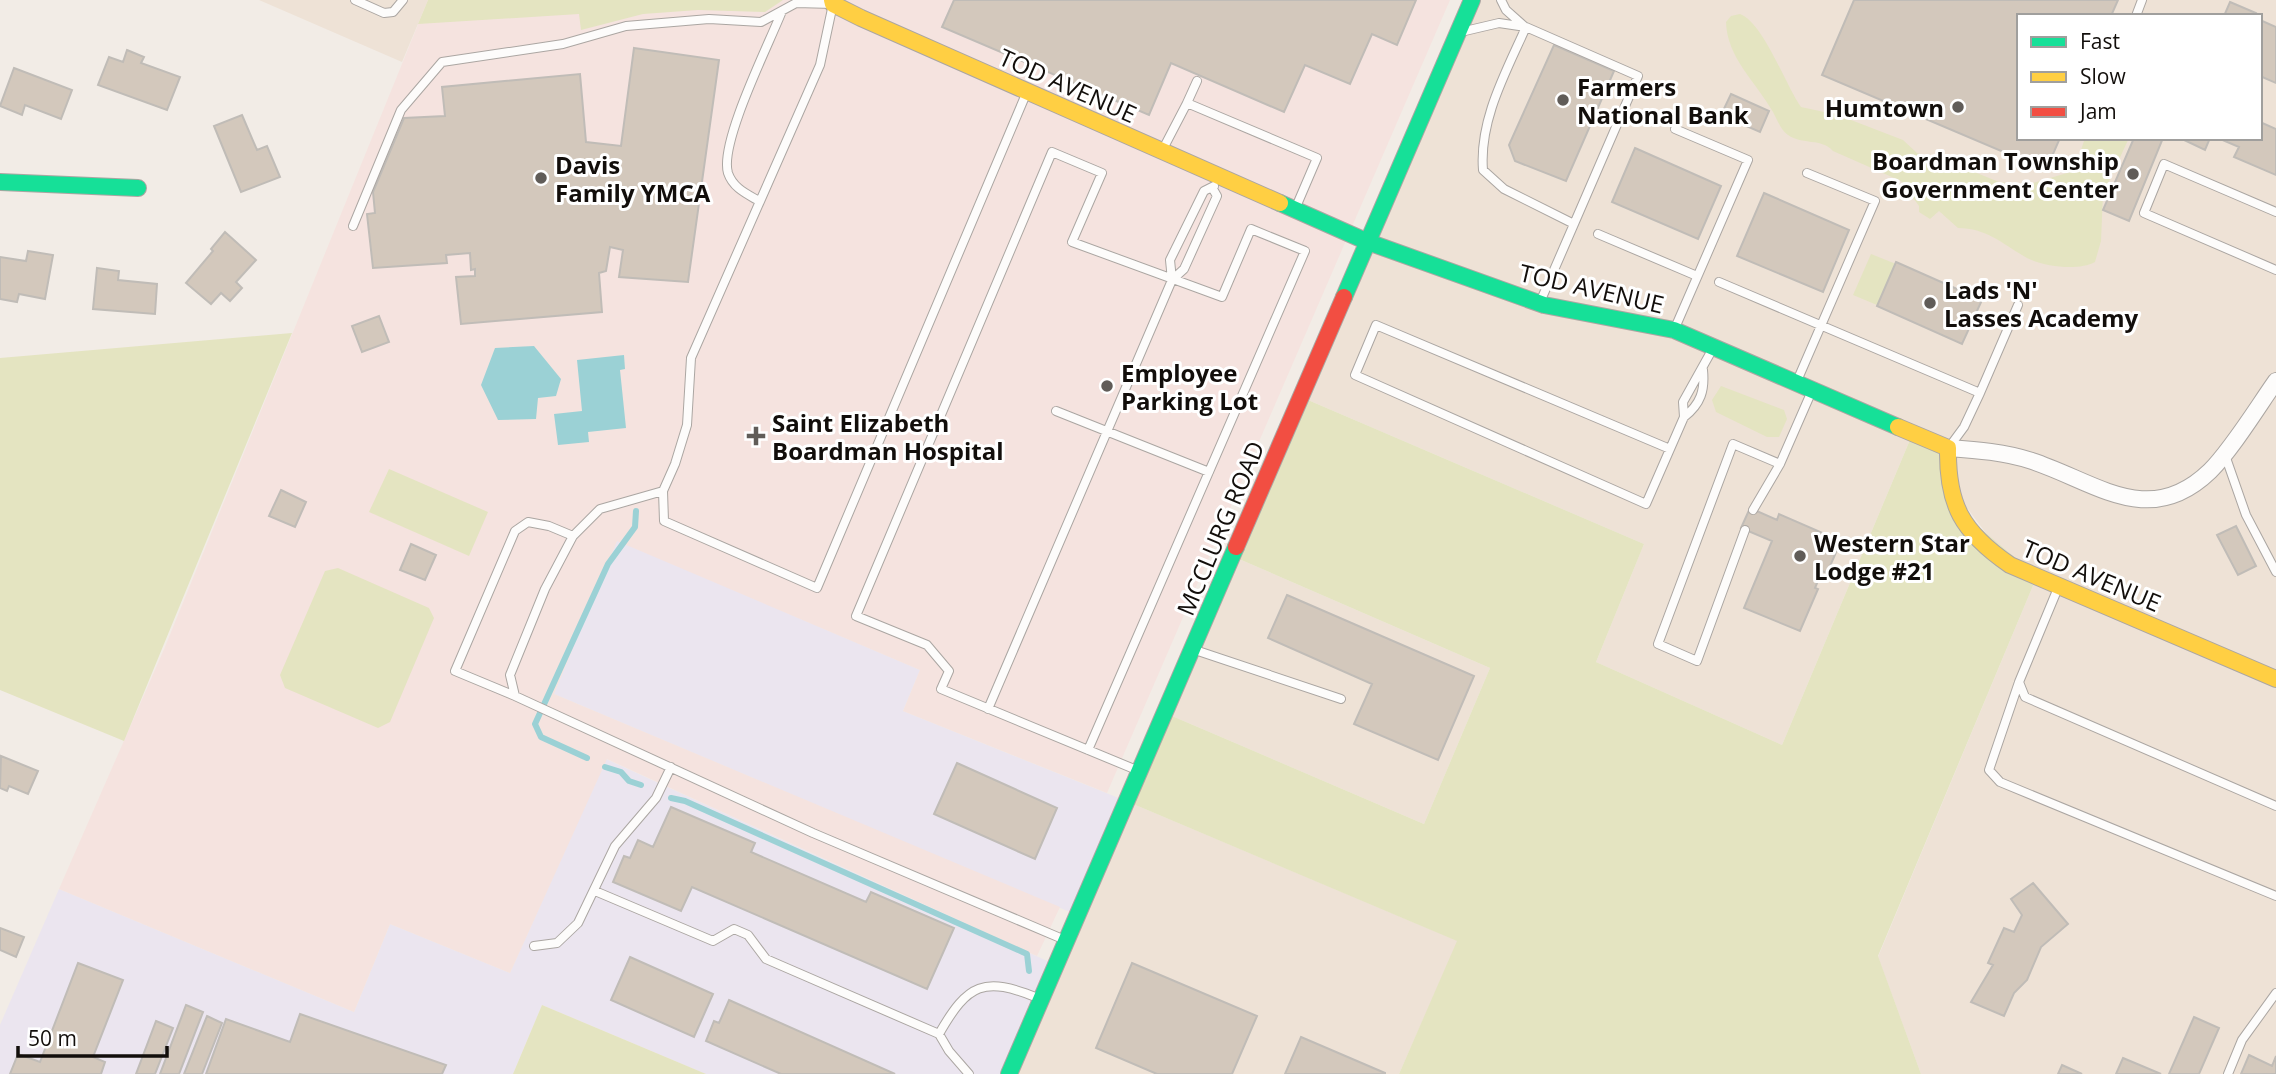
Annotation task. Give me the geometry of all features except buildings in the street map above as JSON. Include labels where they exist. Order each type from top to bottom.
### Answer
[{"type":"street","name":"MCCLURG ROAD","points":[[1009,1074],[1472,0]]},
{"type":"street","name":"TOD AVENUE","points":[[832,2],[1162,151],[1216,182],[1295,209],[1368,242],[1539,303],[1674,330],[1948,448],[1949,491],[1954,506],[1970,530],[1992,554],[2010,565],[2276,679]]},
{"type":"street","points":[[0,181],[138,188]]},
{"type":"street","points":[[1948,448],[2010,455],[2127,500],[2173,496],[2211,470],[2276,381]]},
{"type":"lane","points":[[355,0],[384,13],[393,12],[403,0]]},
{"type":"lane","points":[[1501,0],[1506,10],[1526,27]]},
{"type":"lane","points":[[353,226],[401,110],[442,62],[563,44],[626,26],[709,19],[761,22],[796,3],[832,2],[820,65],[691,358],[687,425],[663,491],[664,521],[817,587],[1027,91]]},
{"type":"lane","points":[[759,201],[738,189],[728,174],[726,156],[740,112],[782,11]]},
{"type":"lane","points":[[1458,32],[1499,23],[1526,27],[1638,76],[1539,303]]},
{"type":"lane","points":[[1526,27],[1499,88],[1481,144],[1483,170],[1504,189],[1574,224]]},
{"type":"lane","points":[[1162,151],[1197,81]]},
{"type":"lane","points":[[1187,103],[1317,158],[1295,209]]},
{"type":"lane","points":[[1674,330],[1748,160],[1675,129]]},
{"type":"lane","points":[[1088,750],[1305,251],[1251,229],[1222,297],[1072,242],[1102,173],[1052,152],[856,616],[927,645],[949,671],[941,689],[988,709],[1088,750],[1140,771]]},
{"type":"lane","points":[[2276,212],[2164,164],[2144,213],[2276,270]]},
{"type":"lane","points":[[1796,383],[1875,201],[1807,173]]},
{"type":"lane","points":[[1172,280],[1170,260],[1204,191],[1216,182]]},
{"type":"lane","points":[[988,709],[1172,280],[1184,269],[1217,196],[1216,182]]},
{"type":"lane","points":[[1598,234],[1697,276]]},
{"type":"lane","points":[[1719,282],[1980,393]]},
{"type":"lane","points":[[1948,448],[1964,428],[2018,305]]},
{"type":"lane","points":[[1670,449],[1376,325],[1355,374],[1646,504],[1684,417],[1683,402],[1714,347]]},
{"type":"lane","points":[[1684,417],[1694,410],[1705,389],[1703,370]]},
{"type":"lane","points":[[1753,510],[1780,464],[1812,390]]},
{"type":"lane","points":[[1056,411],[1209,472]]},
{"type":"lane","points":[[1745,530],[1697,661],[1658,644],[1733,444],[1780,464]]},
{"type":"lane","points":[[2224,452],[2246,515],[2276,572]]},
{"type":"lane","points":[[515,696],[510,675],[545,589],[573,536],[600,509],[663,491]]},
{"type":"lane","points":[[573,536],[549,526],[528,522],[515,531],[455,671],[813,833],[1066,940]]},
{"type":"lane","points":[[2059,585],[2019,682],[1989,770],[2000,782],[2276,896]]},
{"type":"lane","points":[[1192,649],[1341,699]]},
{"type":"lane","points":[[2019,682],[2025,697],[2276,806]]},
{"type":"lane","points":[[534,946],[557,943],[578,923],[615,846],[656,798],[671,767]]},
{"type":"lane","points":[[595,891],[713,941],[734,929],[748,935],[766,959],[939,1034],[948,1051],[969,1074]]},
{"type":"lane","points":[[939,1034],[954,1008],[973,989],[989,985],[1009,986],[1041,999]]},
{"type":"lane","points":[[2228,1074],[2242,1040],[2276,993]]},
{"type":"shaded area","points":[[259,0],[428,0],[402,62]]},
{"type":"shaded area","name":"Saint Elizabeth Boardman Hospital","points":[[428,0],[1450,0],[1107,793],[903,711],[920,670],[617,541],[554,694],[1060,907],[1037,956],[607,759],[510,973],[390,924],[354,1012],[59,889],[165,647]]},
{"type":"shaded area","points":[[1472,0],[2276,0],[2276,1074],[1921,1074],[1878,957],[2037,576],[2010,565],[1912,435],[1782,745],[1596,662],[1644,544],[1301,397]]},
{"type":"shaded area","points":[[617,540],[920,670],[903,711],[1126,801],[1077,915],[554,694]]},
{"type":"shaded area","points":[[1232,556],[1490,668],[1424,824],[1165,713]]},
{"type":"shaded area","points":[[606,759],[1056,965],[1009,1074],[706,1074],[542,1005],[513,1074],[0,1074],[0,1025],[59,889],[354,1012],[390,924],[510,973]]},
{"type":"shaded area","points":[[1126,801],[1458,941],[1399,1074],[1009,1074]]},
{"type":"green space","points":[[428,0],[783,0],[765,12],[698,10],[643,14],[581,30],[579,14],[418,24]]},
{"type":"green space","points":[[1740,14],[1749,19],[1757,29],[1801,107],[1838,115],[1903,140],[1917,153],[1999,182],[2026,185],[2074,171],[2084,140],[2128,140],[2103,194],[2101,241],[2095,262],[2071,267],[2043,264],[2027,258],[1987,234],[1958,228],[1939,211],[1930,219],[1919,212],[1919,206],[1901,181],[1823,144],[1799,140],[1788,135],[1731,47],[1726,22],[1731,16]]},
{"type":"green space","points":[[1871,254],[1896,264],[1877,305],[1853,295]]},
{"type":"green space","points":[[292,333],[124,741],[0,690],[0,358]]},
{"type":"green space","points":[[1721,386],[1784,410],[1787,419],[1779,437],[1767,437],[1716,412],[1712,400]]},
{"type":"green space","points":[[1301,397],[1644,544],[1596,662],[1782,745],[1912,435],[1948,448],[1954,506],[2037,576],[1878,956],[1921,1074],[1399,1074],[1457,941],[1126,801],[1165,713],[1424,824],[1490,668],[1232,556]]},
{"type":"green space","points":[[389,469],[488,512],[469,556],[369,512]]},
{"type":"green space","points":[[338,568],[429,608],[434,618],[390,722],[378,728],[285,688],[280,675],[325,571]]},
{"type":"green space","points":[[542,1005],[706,1074],[513,1074]]},
{"type":"water","points":[[534,346],[561,379],[556,396],[538,398],[536,419],[498,420],[481,385],[495,348]]},
{"type":"water","points":[[624,355],[625,369],[620,370],[626,428],[588,432],[589,442],[558,445],[554,414],[582,411],[577,360]]},
{"type":"waterway","points":[[587,758],[541,737],[535,724],[608,564],[635,527],[636,511]]},
{"type":"waterway","points":[[605,767],[621,772],[629,781],[641,785]]},
{"type":"waterway","points":[[671,798],[685,801],[1027,954],[1029,971]]},
{"type":"traffic: fast","points":[[1344,297],[1472,0]]},
{"type":"traffic: fast","points":[[0,182],[138,188]]},
{"type":"traffic: fast","points":[[1280,203],[1368,242],[1544,305],[1674,330],[1898,427]]},
{"type":"traffic: fast","points":[[1009,1074],[1236,547]]},
{"type":"traffic: slow","points":[[832,0],[833,4],[861,18],[1280,203]]},
{"type":"traffic: slow","points":[[1898,427],[1948,448],[1951,486],[1961,516],[1980,541],[2010,565],[2276,679]]},
{"type":"traffic: jam","points":[[1236,547],[1344,297]]},
{"type":"place","name":"Farmers National Bank","points":[[1563,100]]},
{"type":"place","name":"Humtown","points":[[1958,107]]},
{"type":"place","name":"Boardman Township Government Center","points":[[2133,174]]},
{"type":"place","name":"Davis Family YMCA","points":[[541,178]]},
{"type":"place","name":"Lads 'N' Lasses Academy","points":[[1930,303]]},
{"type":"place","name":"Employee Parking Lot","points":[[1107,386]]},
{"type":"place","name":"Saint Elizabeth Boardman Hospital","points":[[756,436]]},
{"type":"place","name":"Western Star Lodge #21","points":[[1800,556]]}]
